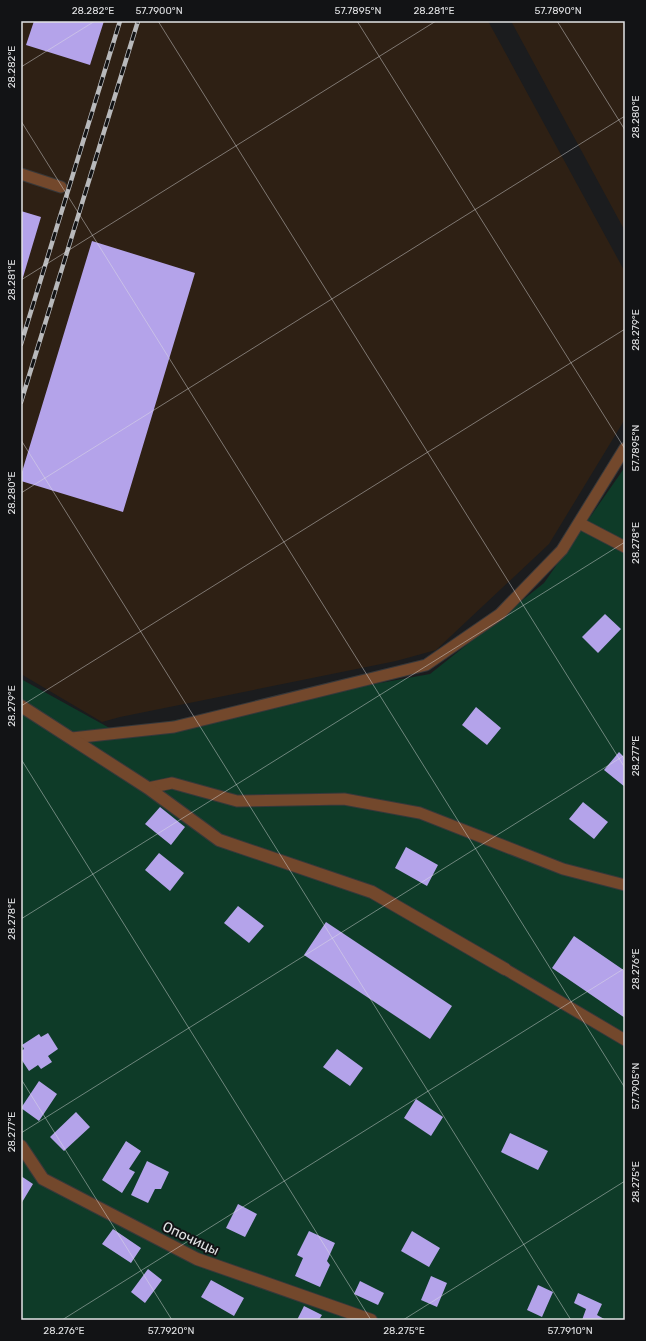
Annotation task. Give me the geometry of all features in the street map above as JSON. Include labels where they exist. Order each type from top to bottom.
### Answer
[{"type":"street","points":[[21,706],[148,788],[219,840],[372,892],[505,969]]},
{"type":"street","name":"Опочицы","points":[[21,1146],[43,1179],[197,1260],[371,1320]]},
{"type":"lane","points":[[21,174],[61,187]]},
{"type":"lane","points":[[72,738],[174,728],[426,665],[500,614],[562,550],[625,448]]},
{"type":"lane","points":[[579,523],[625,547]]},
{"type":"lane","points":[[148,788],[172,783],[237,801],[344,799],[420,813],[563,870],[625,885]]},
{"type":"lane","points":[[505,969],[625,1040]]},
{"type":"shaded area","points":[[21,21],[488,21],[625,272],[625,419],[549,544],[436,650],[396,661],[120,717],[102,722],[21,674]]},
{"type":"shaded area","points":[[511,21],[625,21],[625,231]]},
{"type":"green space","points":[[625,467],[625,1320],[21,1320],[21,679],[115,731],[430,674],[544,583]]},
{"type":"building","points":[[34,21],[104,21],[90,65],[26,45]]},
{"type":"building","points":[[21,211],[41,217],[21,284]]},
{"type":"building","points":[[92,241],[195,273],[123,512],[21,481],[21,475]]},
{"type":"building","points":[[605,614],[621,629],[598,653],[582,637]]},
{"type":"building","points":[[476,707],[501,728],[487,745],[462,725]]},
{"type":"building","points":[[619,752],[625,758],[625,787],[604,770]]},
{"type":"building","points":[[583,802],[608,822],[594,839],[569,819]]},
{"type":"building","points":[[160,807],[185,827],[171,845],[145,824]]},
{"type":"building","points":[[406,847],[438,865],[427,886],[395,868]]},
{"type":"building","points":[[159,853],[184,873],[170,891],[145,870]]},
{"type":"building","points":[[238,906],[264,926],[249,943],[224,923]]},
{"type":"building","points":[[326,922],[452,1006],[430,1039],[304,955]]},
{"type":"building","points":[[574,936],[625,971],[625,1018],[552,968]]},
{"type":"building","points":[[48,1033],[58,1049],[48,1056],[52,1062],[41,1069],[38,1065],[29,1071],[21,1059],[21,1051],[24,1049],[22,1045],[39,1034],[41,1037]]},
{"type":"building","points":[[337,1049],[363,1068],[350,1086],[323,1067]]},
{"type":"building","points":[[39,1081],[57,1094],[39,1121],[21,1108]]},
{"type":"building","points":[[416,1099],[443,1117],[431,1136],[404,1118]]},
{"type":"building","points":[[76,1112],[90,1127],[64,1151],[50,1137]]},
{"type":"building","points":[[510,1133],[548,1151],[538,1170],[501,1152]]},
{"type":"building","points":[[126,1141],[141,1151],[129,1169],[135,1172],[122,1193],[102,1180]]},
{"type":"building","points":[[147,1161],[169,1172],[161,1189],[155,1189],[148,1203],[131,1195]]},
{"type":"building","points":[[21,1176],[33,1184],[21,1204]]},
{"type":"building","points":[[238,1204],[257,1214],[245,1237],[226,1228]]},
{"type":"building","points":[[113,1229],[141,1248],[131,1263],[102,1244]]},
{"type":"building","points":[[309,1231],[335,1243],[327,1261],[330,1265],[320,1287],[295,1276],[303,1258],[297,1255]]},
{"type":"building","points":[[412,1231],[440,1248],[429,1267],[401,1251]]},
{"type":"building","points":[[148,1269],[162,1280],[145,1303],[131,1292]]},
{"type":"building","points":[[431,1276],[447,1283],[437,1307],[421,1300]]},
{"type":"building","points":[[211,1280],[244,1298],[234,1316],[201,1297]]},
{"type":"building","points":[[360,1281],[384,1293],[378,1305],[354,1294]]},
{"type":"building","points":[[538,1285],[553,1292],[542,1317],[527,1310]]},
{"type":"building","points":[[578,1293],[602,1304],[597,1315],[606,1320],[582,1320],[586,1309],[574,1303]]},
{"type":"building","points":[[304,1306],[322,1315],[319,1320],[297,1320]]},
{"type":"railway","points":[[21,344],[120,21]]},
{"type":"railway","points":[[21,402],[138,21]]}]
